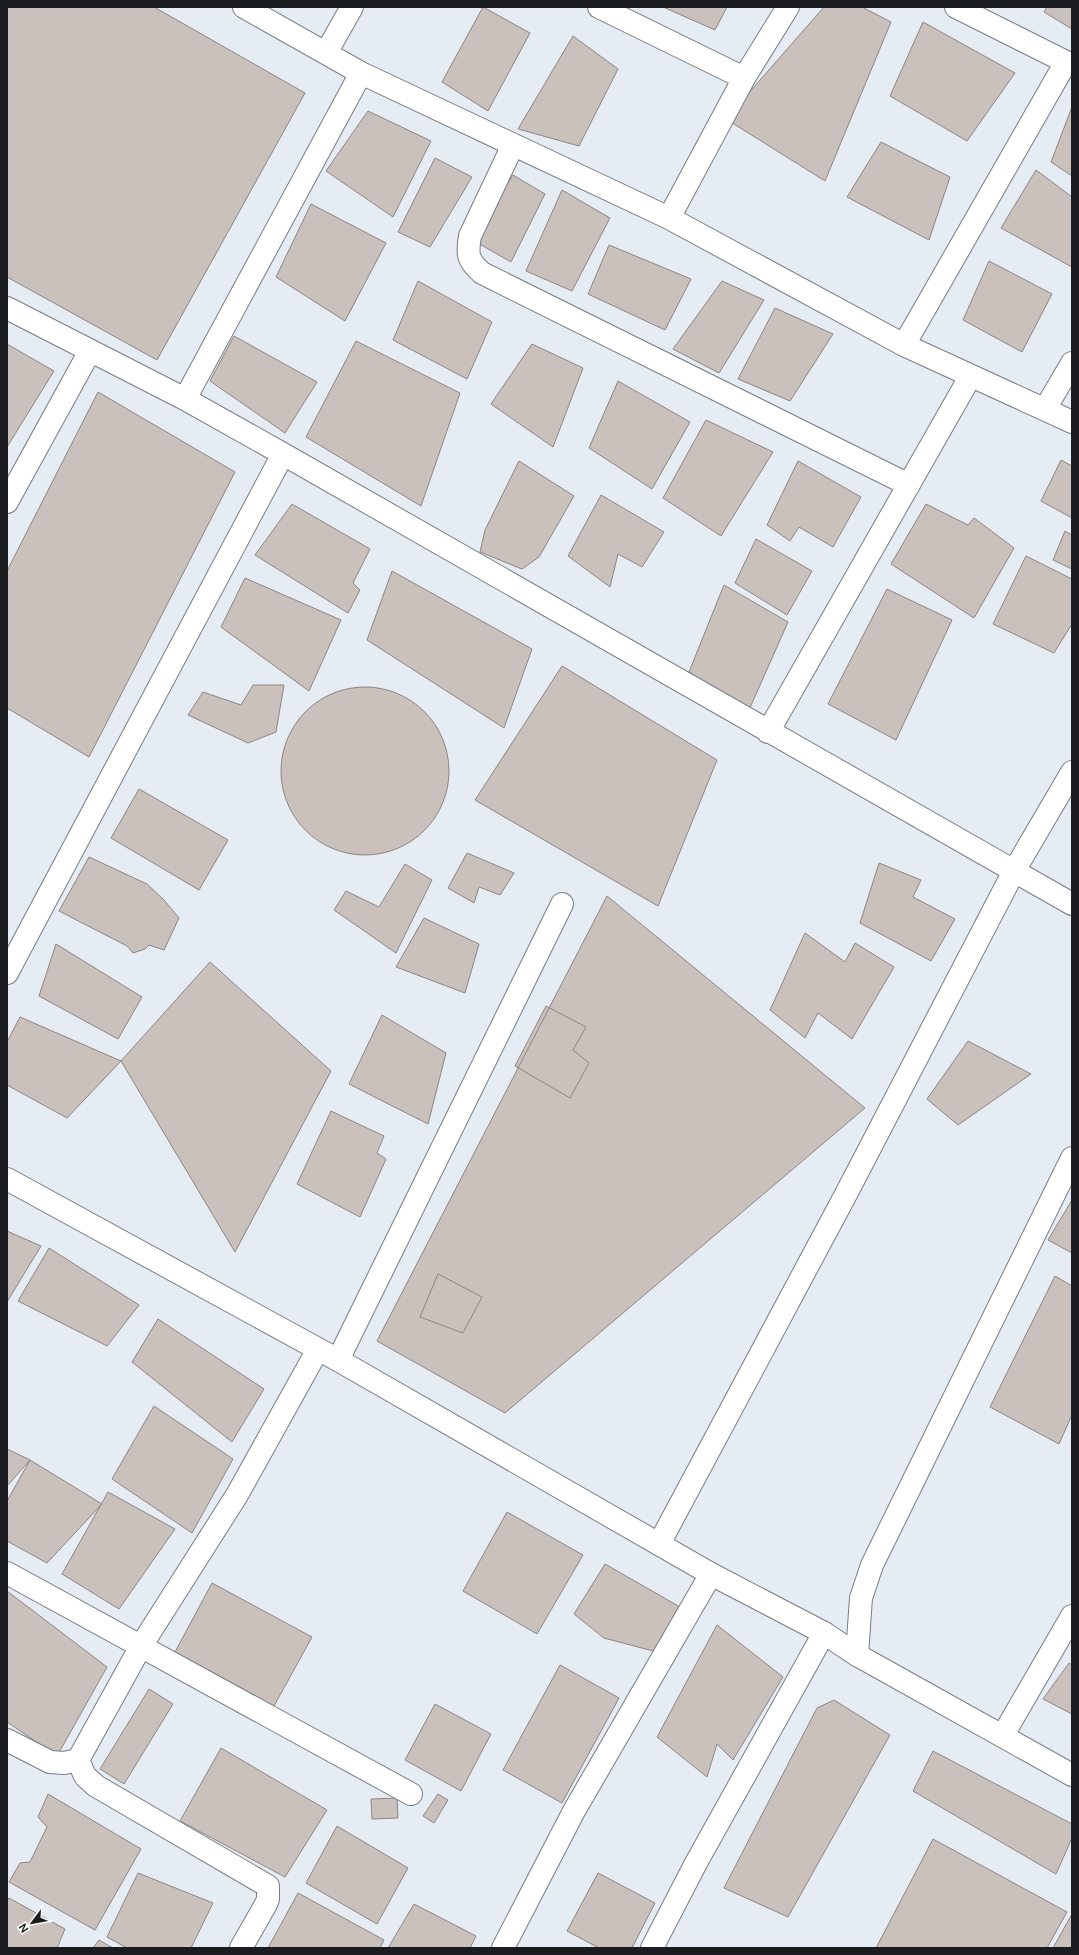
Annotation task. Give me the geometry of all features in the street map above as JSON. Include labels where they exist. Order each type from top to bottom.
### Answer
[{"type":"street","points":[[244,7],[361,73],[669,218],[904,345],[970,377],[1072,422]]},
{"type":"street","points":[[326,52],[352,7]]},
{"type":"street","points":[[599,7],[744,78]]},
{"type":"street","points":[[669,218],[744,78],[788,7]]},
{"type":"street","points":[[904,345],[1069,64],[956,7]]},
{"type":"street","points":[[185,399],[361,73]]},
{"type":"street","points":[[513,145],[470,236],[467,252],[472,265],[482,273],[909,485]]},
{"type":"street","points":[[7,308],[185,399],[1072,904]]},
{"type":"street","points":[[7,502],[90,351]]},
{"type":"street","points":[[1045,409],[1072,363]]},
{"type":"street","points":[[768,732],[970,377]]},
{"type":"street","points":[[7,973],[283,454]]},
{"type":"street","points":[[659,1544],[845,1196],[1014,872],[1072,772]]},
{"type":"street","points":[[338,1360],[562,904]]},
{"type":"street","points":[[858,1655],[861,1598],[872,1565],[1072,1158]]},
{"type":"street","points":[[7,1179],[317,1351],[338,1360],[711,1574],[824,1633],[858,1655],[1072,1775]]},
{"type":"street","points":[[7,1740],[50,1762],[64,1763],[78,1760],[141,1646],[237,1495],[317,1351]]},
{"type":"street","points":[[7,1573],[410,1794]]},
{"type":"street","points":[[503,1948],[574,1811],[711,1574]]},
{"type":"street","points":[[1002,1736],[1072,1616]]},
{"type":"street","points":[[652,1948],[696,1863],[824,1633]]},
{"type":"street","points":[[78,1760],[85,1776],[96,1786],[268,1886],[268,1899],[266,1904],[241,1948]]},
{"type":"building","points":[[7,7],[154,7],[305,93],[157,360],[7,277]]},
{"type":"building","points":[[483,7],[530,33],[488,111],[442,82]]},
{"type":"building","points":[[663,7],[727,7],[715,30]]},
{"type":"building","points":[[824,7],[862,7],[891,22],[825,181],[726,119]]},
{"type":"building","points":[[1047,7],[1072,7],[1072,29],[1044,12]]},
{"type":"building","points":[[923,22],[1015,73],[967,141],[890,96]]},
{"type":"building","points":[[573,36],[618,69],[579,146],[518,129]]},
{"type":"building","points":[[1072,107],[1072,176],[1051,162]]},
{"type":"building","points":[[368,111],[431,141],[393,217],[326,171]]},
{"type":"building","points":[[881,142],[950,177],[929,240],[847,197]]},
{"type":"building","points":[[435,158],[472,177],[430,247],[398,232]]},
{"type":"building","points":[[1036,170],[1072,197],[1072,267],[1001,228]]},
{"type":"building","points":[[513,175],[545,194],[511,262],[471,239]]},
{"type":"building","points":[[562,190],[610,218],[572,291],[526,271]]},
{"type":"building","points":[[311,204],[386,243],[345,321],[276,277]]},
{"type":"building","points":[[609,245],[691,279],[665,330],[588,294]]},
{"type":"building","points":[[989,261],[1052,294],[1022,352],[963,320]]},
{"type":"building","points":[[418,281],[492,322],[467,379],[393,340]]},
{"type":"building","points":[[722,281],[764,300],[719,373],[673,349]]},
{"type":"building","points":[[775,308],[833,334],[790,401],[738,379]]},
{"type":"building","points":[[234,336],[317,382],[285,433],[210,381]]},
{"type":"building","points":[[356,341],[460,393],[421,506],[306,437]]},
{"type":"building","points":[[7,344],[54,371],[7,447]]},
{"type":"building","points":[[532,344],[583,368],[553,447],[491,404]]},
{"type":"building","points":[[618,381],[690,422],[652,489],[589,448]]},
{"type":"building","points":[[98,392],[235,472],[89,757],[7,708],[7,571]]},
{"type":"building","points":[[706,420],[773,452],[721,536],[663,498]]},
{"type":"building","points":[[1061,460],[1072,466],[1072,518],[1041,501]]},
{"type":"building","points":[[519,461],[574,496],[539,557],[522,569],[480,552],[485,530]]},
{"type":"building","points":[[798,461],[861,497],[833,547],[799,527],[790,541],[767,525]]},
{"type":"building","points":[[601,495],[664,532],[642,567],[618,554],[610,587],[568,556]]},
{"type":"building","points":[[292,504],[370,549],[353,583],[360,590],[348,613],[255,555]]},
{"type":"building","points":[[926,504],[968,525],[974,518],[1014,548],[974,618],[891,564]]},
{"type":"building","points":[[1065,531],[1072,535],[1072,569],[1053,560]]},
{"type":"building","points":[[756,539],[812,571],[787,615],[735,583]]},
{"type":"building","points":[[1026,556],[1072,579],[1072,624],[1054,653],[993,624]]},
{"type":"building","points":[[392,571],[532,649],[504,728],[367,640]]},
{"type":"building","points":[[245,578],[341,620],[309,691],[221,627]]},
{"type":"building","points":[[724,585],[788,622],[749,710],[689,672]]},
{"type":"building","points":[[887,589],[952,620],[896,740],[828,704]]},
{"type":"building","points":[[562,666],[717,760],[658,906],[475,800]]},
{"type":"building","points":[[253,685],[284,685],[276,732],[248,743],[188,715],[203,692],[241,705]]},
{"type":"building","points":[[365,687],[389,691],[404,697],[418,706],[430,718],[439,732],[445,747],[449,771],[445,795],[439,810],[430,824],[418,836],[404,845],[389,851],[365,855],[341,851],[326,845],[312,836],[300,824],[291,810],[285,795],[281,771],[285,747],[291,732],[300,718],[312,706],[326,697],[341,691]]},
{"type":"building","points":[[139,789],[228,840],[199,890],[111,838]]},
{"type":"building","points":[[467,853],[514,873],[500,895],[479,887],[474,903],[448,888]]},
{"type":"building","points":[[89,857],[147,884],[164,900],[179,918],[164,950],[149,945],[145,949],[133,953],[127,946],[59,911]]},
{"type":"building","points":[[879,863],[921,880],[913,897],[955,919],[931,961],[860,923]]},
{"type":"building","points":[[405,864],[432,880],[396,953],[334,910],[346,891],[379,907]]},
{"type":"building","points":[[607,896],[865,1108],[505,1413],[377,1341]]},
{"type":"building","points":[[424,918],[479,944],[465,993],[396,967]]},
{"type":"building","points":[[805,933],[845,962],[855,943],[894,967],[852,1039],[818,1013],[805,1038],[770,1010]]},
{"type":"building","points":[[56,944],[142,997],[118,1039],[39,996]]},
{"type":"building","points":[[210,962],[331,1071],[235,1252],[121,1061]]},
{"type":"building","points":[[546,1006],[586,1027],[573,1050],[589,1063],[570,1098],[515,1066]]},
{"type":"building","points":[[382,1015],[446,1053],[428,1124],[349,1084]]},
{"type":"building","points":[[20,1017],[121,1061],[67,1118],[7,1085],[7,1042]]},
{"type":"building","points":[[968,1041],[1031,1074],[958,1125],[927,1099]]},
{"type":"building","points":[[331,1111],[384,1136],[377,1153],[386,1159],[360,1217],[297,1184]]},
{"type":"building","points":[[1072,1200],[1072,1253],[1048,1240]]},
{"type":"building","points":[[7,1231],[41,1246],[7,1302]]},
{"type":"building","points":[[49,1248],[139,1305],[107,1346],[18,1301]]},
{"type":"building","points":[[438,1274],[482,1297],[463,1333],[420,1317]]},
{"type":"building","points":[[1055,1276],[1072,1286],[1072,1415],[1059,1444],[990,1407]]},
{"type":"building","points":[[158,1319],[264,1389],[232,1442],[132,1362]]},
{"type":"building","points":[[154,1406],[233,1459],[192,1533],[112,1479]]},
{"type":"building","points":[[7,1449],[30,1460],[7,1486]]},
{"type":"building","points":[[30,1460],[102,1504],[47,1563],[7,1541],[7,1501]]},
{"type":"building","points":[[108,1492],[175,1529],[119,1609],[62,1574]]},
{"type":"building","points":[[507,1512],[583,1555],[537,1634],[463,1591]]},
{"type":"building","points":[[605,1564],[680,1607],[657,1652],[604,1638],[574,1614]]},
{"type":"building","points":[[212,1583],[312,1637],[274,1706],[175,1652]]},
{"type":"building","points":[[7,1591],[107,1667],[57,1756],[7,1722]]},
{"type":"building","points":[[717,1625],[783,1677],[733,1760],[717,1744],[707,1777],[657,1737]]},
{"type":"building","points":[[1069,1663],[1072,1665],[1072,1714],[1043,1699]]},
{"type":"building","points":[[560,1665],[619,1698],[562,1803],[503,1770]]},
{"type":"building","points":[[149,1689],[173,1704],[124,1784],[100,1769]]},
{"type":"building","points":[[834,1700],[890,1735],[788,1917],[724,1888],[817,1708]]},
{"type":"building","points":[[435,1704],[491,1734],[461,1791],[405,1760]]},
{"type":"building","points":[[221,1748],[327,1810],[285,1877],[180,1821]]},
{"type":"building","points":[[933,1751],[1072,1824],[1072,1838],[1056,1874],[913,1791]]},
{"type":"building","points":[[48,1794],[141,1849],[95,1930],[9,1882],[20,1863],[30,1862],[47,1827],[38,1817]]},
{"type":"building","points":[[438,1794],[448,1800],[434,1823],[423,1816]]},
{"type":"building","points":[[397,1798],[398,1818],[372,1819],[371,1799]]},
{"type":"building","points":[[337,1826],[408,1868],[377,1924],[306,1883]]},
{"type":"building","points":[[933,1839],[1067,1912],[1047,1948],[876,1948]]},
{"type":"building","points":[[138,1873],[213,1903],[191,1948],[127,1948],[107,1937]]},
{"type":"building","points":[[598,1873],[655,1903],[632,1948],[599,1948],[567,1931]]},
{"type":"building","points":[[298,1893],[384,1940],[380,1948],[268,1948]]},
{"type":"building","points":[[9,1898],[65,1929],[57,1948],[7,1948],[7,1901]]},
{"type":"building","points":[[414,1904],[476,1936],[470,1948],[388,1948]]},
{"type":"building","points":[[1072,1914],[1072,1948],[1053,1948]]},
{"type":"building","points":[[99,1940],[113,1948],[93,1948]]}]
